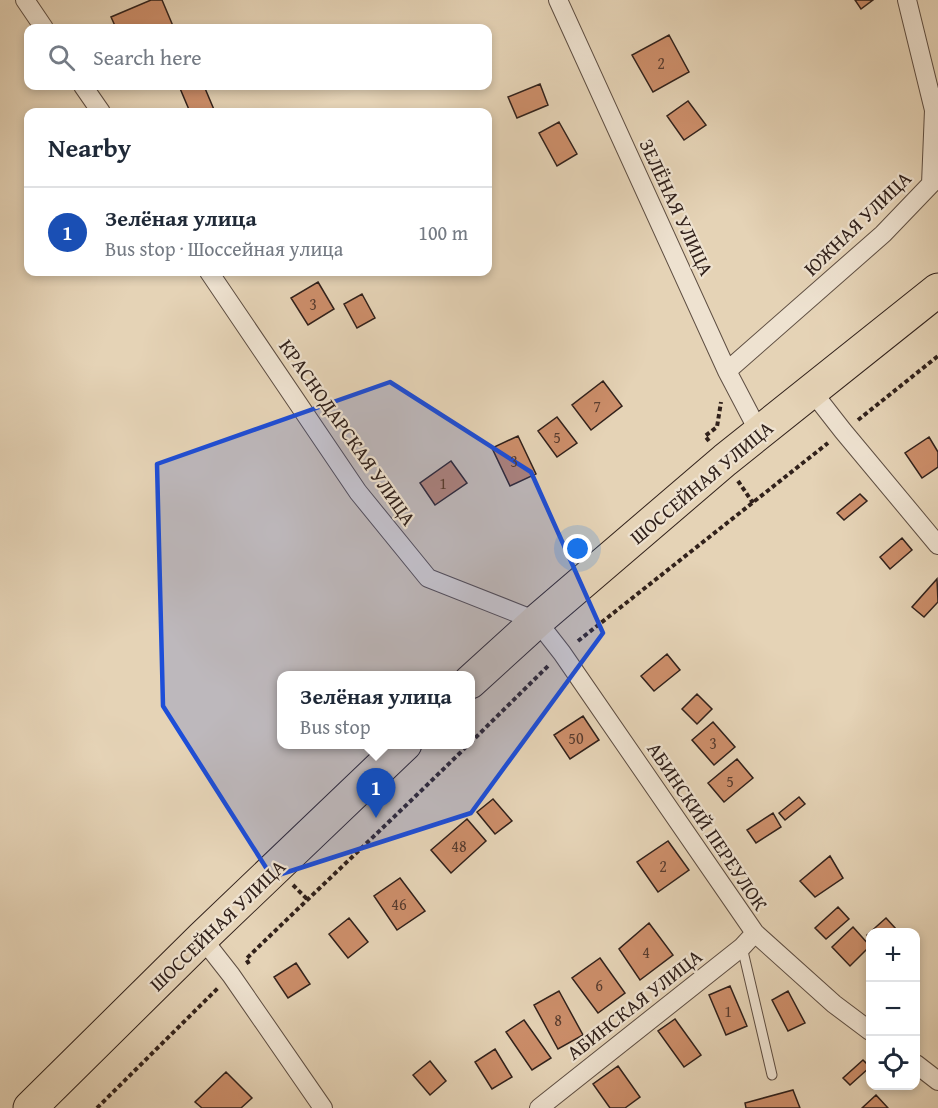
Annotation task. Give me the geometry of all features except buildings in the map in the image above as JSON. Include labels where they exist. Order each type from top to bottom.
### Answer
[{"type":"highway","name":"ШОССЕЙНАЯ УЛИЦА","points":[[475,678],[537,621],[759,432],[938,290]]},
{"type":"highway","name":"ШОССЕЙНАЯ УЛИЦА","points":[[30,1108],[202,938],[400,749]]},
{"type":"street","points":[[25,0],[41,24]]},
{"type":"street","name":"ЗЕЛЁНАЯ УЛИЦА","points":[[558,0],[727,371],[759,432]]},
{"type":"street","name":"ЮЖНАЯ УЛИЦА","points":[[727,371],[883,234],[931,184],[934,110],[907,0]]},
{"type":"street","points":[[86,90],[98,108]]},
{"type":"street","name":"КРАСНОДАРСКАЯ УЛИЦА","points":[[212,276],[358,492],[428,578],[537,621]]},
{"type":"street","points":[[811,390],[938,545]]},
{"type":"street","name":"АБИНСКИЙ ПЕРЕУЛОК","points":[[537,621],[562,653],[748,940],[866,1028]]},
{"type":"street","points":[[202,938],[231,975],[322,1108]]},
{"type":"street","name":"АБИНСКАЯ УЛИЦА","points":[[539,1108],[748,940]]},
{"type":"street","points":[[920,1068],[938,1081]]},
{"type":"lane","points":[[748,940],[772,1075]]},
{"type":"path","points":[[475,739],[562,653],[938,356]]},
{"type":"path","points":[[97,1108],[307,899],[465,749]]},
{"type":"path","points":[[292,884],[307,899]]},
{"type":"path","points":[[246,959],[252,968]]},
{"type":"highlighted area","points":[[390,382],[531,472],[603,633],[471,813],[272,877],[163,706],[157,464]]},
{"type":"place","name":"Зелёная улица","points":[[376,818]]}]
